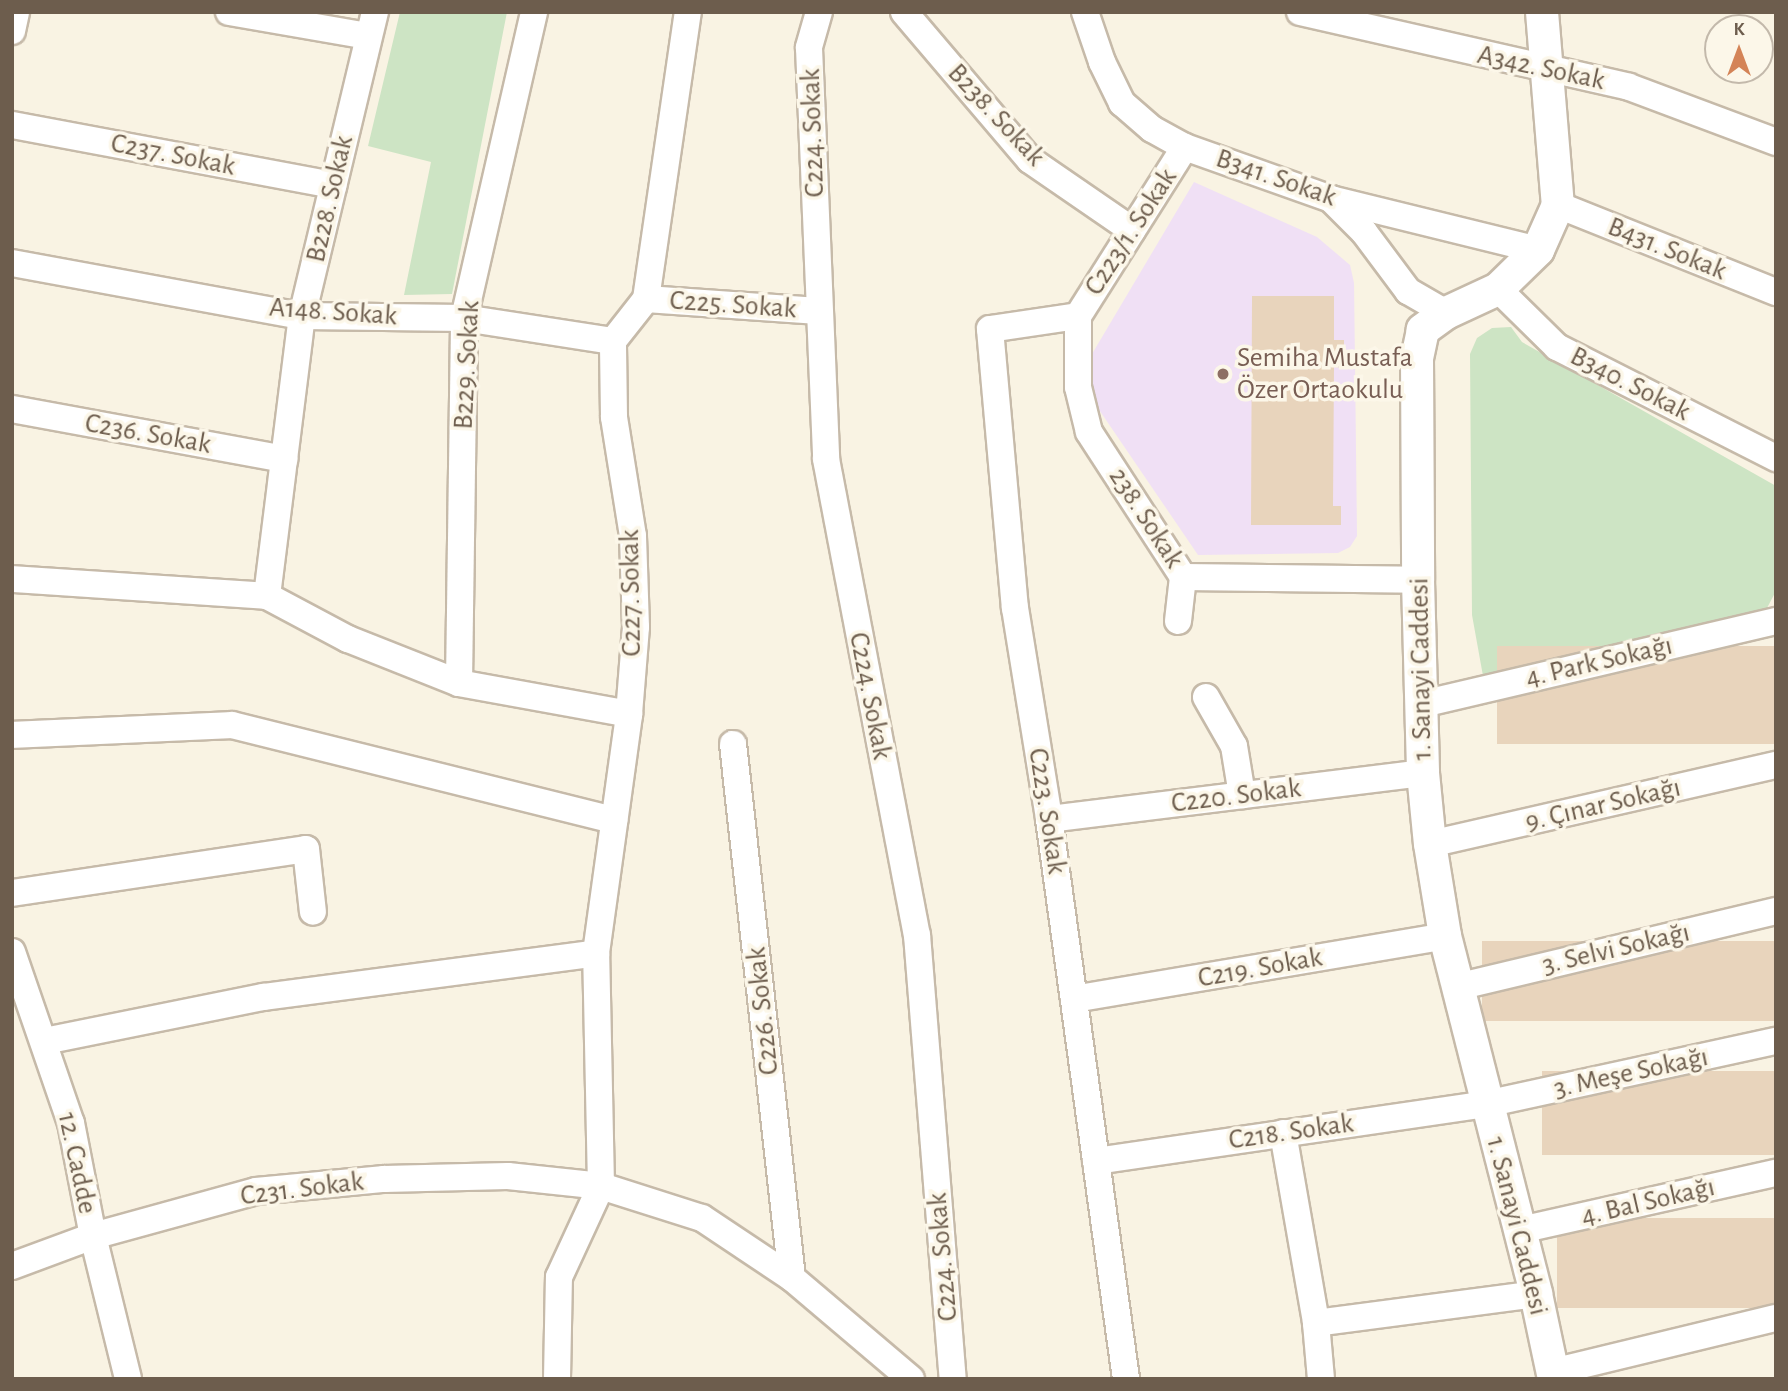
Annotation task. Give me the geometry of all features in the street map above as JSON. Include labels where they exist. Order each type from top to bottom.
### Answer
[{"type":"street","points":[[12,31],[16,12]]},
{"type":"street","points":[[229,12],[372,24]]},
{"type":"street","name":"B229. Sokak","points":[[459,683],[464,318],[534,12]]},
{"type":"street","points":[[613,341],[646,299],[688,12]]},
{"type":"street","name":"C224. Sokak","points":[[819,12],[810,48],[826,459],[916,934],[953,1379]]},
{"type":"street","name":"B238. Sokak","points":[[904,12],[1030,160],[1132,230]]},
{"type":"street","name":"B341. Sokak","points":[[1085,12],[1102,62],[1122,103],[1152,129],[1185,147],[1331,199],[1538,250]]},
{"type":"street","name":"A342. Sokak","points":[[1300,12],[1629,88],[1776,142]]},
{"type":"street","name":"1. Sanayi Caddesi","points":[[1542,12],[1549,68],[1558,205],[1538,250],[1498,289],[1446,313],[1423,330],[1417,358],[1418,580],[1423,773],[1430,844],[1445,936],[1536,1294],[1553,1375]]},
{"type":"street","name":"B228. Sokak","points":[[267,596],[302,316],[372,24]]},
{"type":"street","name":"C237. Sokak","points":[[12,125],[333,185]]},
{"type":"street","name":"C223/1. Sokak","points":[[1077,316],[1185,147]]},
{"type":"street","points":[[1331,199],[1364,232],[1408,291],[1446,313]]},
{"type":"street","name":"B431. Sokak","points":[[1558,205],[1776,292]]},
{"type":"street","name":"A148. Sokak","points":[[12,263],[302,316],[464,318],[613,341]]},
{"type":"street","name":"B340. Sokak","points":[[1498,289],[1557,347],[1776,458]]},
{"type":"street","name":"C225. Sokak","points":[[646,299],[819,311]]},
{"type":"street","name":"238. Sokak","points":[[1077,316],[1078,387],[1089,432],[1183,577],[1418,580]]},
{"type":"street","name":"C223. Sokak","points":[[1077,316],[990,329],[1016,608],[1049,819],[1126,1379]]},
{"type":"street","name":"C227. Sokak","points":[[601,1186],[596,953],[629,714],[636,627],[633,536],[614,417],[613,341]]},
{"type":"street","name":"C236. Sokak","points":[[12,408],[284,459]]},
{"type":"street","points":[[1178,621],[1183,577]]},
{"type":"street","points":[[12,579],[267,596],[348,639],[459,683],[629,714]]},
{"type":"street","name":"4. Park Sokağı","points":[[1422,704],[1776,621]]},
{"type":"street","points":[[1206,697],[1234,746],[1242,795]]},
{"type":"street","points":[[12,735],[232,724],[614,820]]},
{"type":"street","name":"C226. Sokak","points":[[733,744],[792,1279]]},
{"type":"street","name":"9. Çınar Sokağı","points":[[1430,844],[1776,765]]},
{"type":"street","name":"C220. Sokak","points":[[1049,819],[1423,773]]},
{"type":"street","points":[[12,894],[306,849],[313,912]]},
{"type":"street","name":"3. Selvi Sokağı","points":[[1457,987],[1776,911]]},
{"type":"street","name":"C219. Sokak","points":[[1074,999],[1445,936]]},
{"type":"street","name":"12. Cadde","points":[[12,952],[45,1041],[71,1123],[93,1236],[128,1379]]},
{"type":"street","points":[[45,1041],[264,997],[596,953]]},
{"type":"street","name":"3. Meşe Sokağı","points":[[1486,1104],[1776,1041]]},
{"type":"street","name":"C218. Sokak","points":[[1096,1161],[1486,1104]]},
{"type":"street","points":[[1283,1133],[1316,1323],[1321,1379]]},
{"type":"street","name":"4. Bal Sokağı","points":[[1520,1230],[1776,1173]]},
{"type":"street","name":"C231. Sokak","points":[[12,1266],[93,1236],[256,1191],[384,1179],[509,1176],[601,1186],[702,1218],[792,1279],[911,1379]]},
{"type":"street","points":[[557,1379],[559,1277],[601,1186]]},
{"type":"street","points":[[1316,1323],[1536,1294]]},
{"type":"street","points":[[1553,1375],[1776,1318]]},
{"type":"shaded area","name":"Semiha Mustafa Özer Ortaokulu","points":[[1194,182],[1317,237],[1350,265],[1354,283],[1357,536],[1350,547],[1338,553],[1198,555],[1089,395],[1092,354]]},
{"type":"green space","points":[[400,12],[507,12],[452,294],[404,295],[431,162],[368,146]]},
{"type":"green space","points":[[1511,327],[1522,342],[1776,486],[1776,591],[1767,608],[1483,676],[1472,615],[1470,354],[1477,338],[1492,328]]},
{"type":"building","points":[[1252,296],[1334,296],[1334,340],[1344,340],[1344,368],[1334,367],[1333,506],[1341,506],[1341,525],[1251,525]]},
{"type":"building","points":[[1497,646],[1776,646],[1776,744],[1497,744]]},
{"type":"building","points":[[1482,941],[1776,941],[1776,1021],[1482,1021]]},
{"type":"building","points":[[1542,1071],[1776,1071],[1776,1155],[1542,1155]]},
{"type":"building","points":[[1557,1218],[1776,1218],[1776,1308],[1557,1308]]},
{"type":"place","name":"Semiha Mustafa Özer Ortaokulu","points":[[1223,374]]}]
